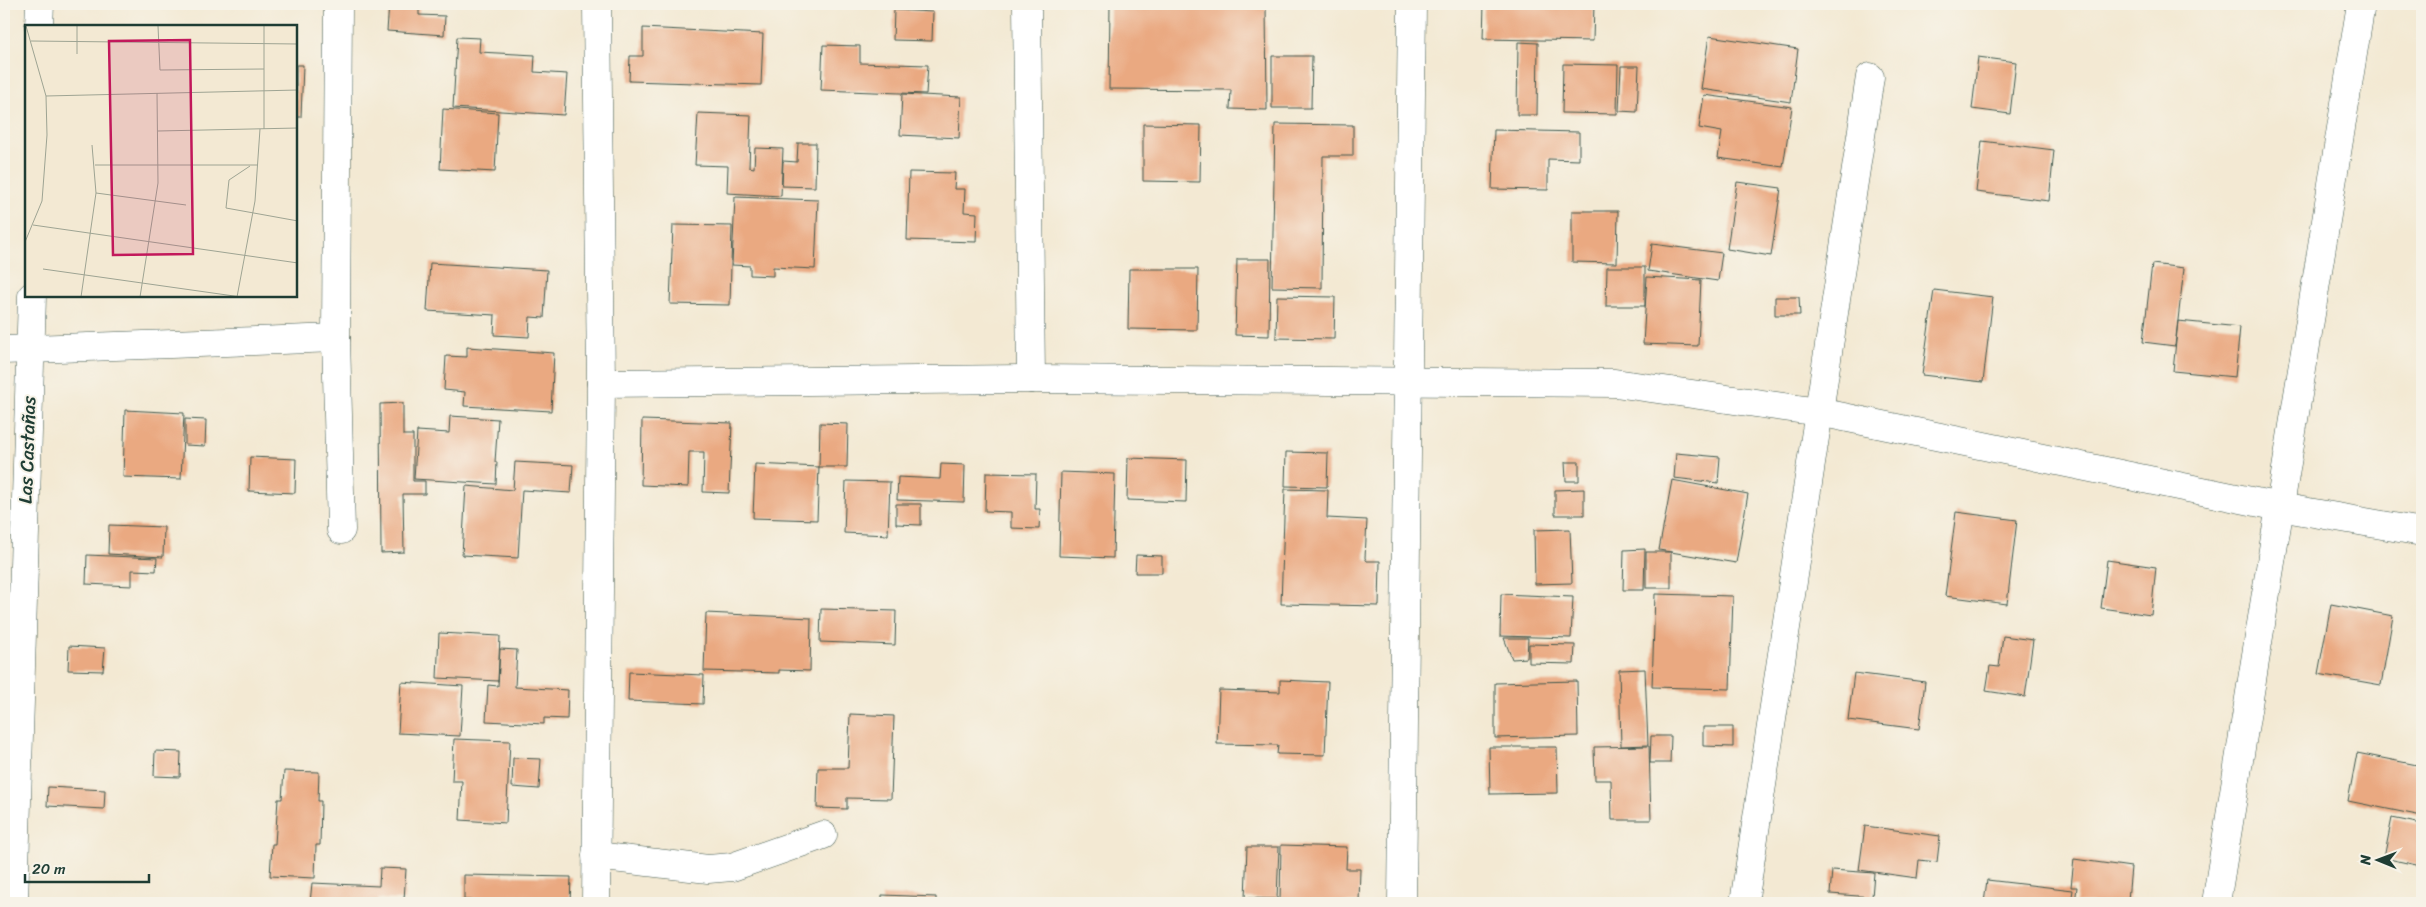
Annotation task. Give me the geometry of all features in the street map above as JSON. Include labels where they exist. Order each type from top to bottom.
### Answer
[{"type":"street","points":[[39,25],[40,4]]},
{"type":"street","points":[[338,4],[336,338],[341,530]]},
{"type":"street","points":[[596,903],[601,383],[597,4]]},
{"type":"street","points":[[1027,4],[1031,380]]},
{"type":"street","points":[[1402,903],[1412,4]]},
{"type":"street","points":[[2216,903],[2361,4]]},
{"type":"street","points":[[1744,903],[1870,76]]},
{"type":"street","name":"Las Castañas","points":[[14,903],[17,350],[31,298]]},
{"type":"street","points":[[17,350],[336,338]]},
{"type":"street","points":[[601,383],[1031,380],[1408,381],[1615,384],[1819,412],[2280,507],[2422,532]]},
{"type":"street","points":[[596,856],[708,868],[732,867],[823,835]]},
{"type":"building","points":[[389,4],[419,4],[419,15],[445,16],[444,35],[387,31]]},
{"type":"building","points":[[1110,4],[1266,4],[1267,110],[1230,109],[1231,90],[1109,89]]},
{"type":"building","points":[[1484,4],[1594,4],[1593,41],[1483,39]]},
{"type":"building","points":[[894,10],[933,12],[932,41],[893,40]]},
{"type":"building","points":[[643,28],[763,34],[761,85],[629,81],[630,56],[643,56]]},
{"type":"building","points":[[1709,36],[1798,49],[1791,102],[1701,89]]},
{"type":"building","points":[[457,37],[480,38],[479,52],[535,55],[534,72],[567,74],[564,115],[453,108]]},
{"type":"building","points":[[1518,42],[1538,43],[1537,115],[1517,115]]},
{"type":"building","points":[[823,45],[860,46],[860,63],[928,65],[926,94],[821,90]]},
{"type":"building","points":[[1272,56],[1312,56],[1311,108],[1272,108]]},
{"type":"building","points":[[1978,57],[2016,62],[2010,114],[1972,109]]},
{"type":"building","points":[[1563,64],[1618,65],[1617,114],[1562,113]]},
{"type":"building","points":[[298,65],[303,65],[301,117],[298,117]]},
{"type":"building","points":[[1621,66],[1639,66],[1637,112],[1619,111]]},
{"type":"building","points":[[902,94],[961,97],[959,138],[900,135]]},
{"type":"building","points":[[1704,95],[1792,107],[1783,167],[1718,158],[1722,132],[1699,128]]},
{"type":"building","points":[[443,109],[498,113],[495,172],[440,169]]},
{"type":"building","points":[[698,113],[751,115],[749,167],[754,168],[755,148],[783,149],[781,196],[727,193],[728,166],[695,165]]},
{"type":"building","points":[[1143,124],[1201,125],[1200,182],[1143,181]]},
{"type":"building","points":[[1275,124],[1353,125],[1353,156],[1323,156],[1322,288],[1272,287]]},
{"type":"building","points":[[1494,130],[1579,132],[1579,160],[1548,159],[1548,190],[1492,189]]},
{"type":"building","points":[[1982,141],[2054,150],[2049,201],[1976,192]]},
{"type":"building","points":[[798,143],[816,143],[815,187],[782,186],[783,161],[797,162]]},
{"type":"building","points":[[909,172],[955,173],[954,189],[965,189],[964,212],[977,213],[976,242],[907,240]]},
{"type":"building","points":[[1737,182],[1781,188],[1771,256],[1727,249]]},
{"type":"building","points":[[735,197],[818,200],[815,269],[773,267],[773,276],[750,275],[750,266],[732,265]]},
{"type":"building","points":[[1572,211],[1618,211],[1617,263],[1572,262]]},
{"type":"building","points":[[673,225],[732,226],[730,305],[670,304]]},
{"type":"building","points":[[1652,244],[1722,253],[1718,281],[1648,271]]},
{"type":"building","points":[[1237,259],[1270,259],[1269,336],[1235,335]]},
{"type":"building","points":[[430,263],[547,270],[544,318],[530,317],[529,337],[494,335],[495,315],[427,311]]},
{"type":"building","points":[[2152,264],[2184,268],[2175,346],[2143,342]]},
{"type":"building","points":[[1607,267],[1645,267],[1645,306],[1606,306]]},
{"type":"building","points":[[1129,269],[1198,269],[1197,330],[1128,329]]},
{"type":"building","points":[[1647,277],[1701,280],[1698,346],[1643,344]]},
{"type":"building","points":[[1934,290],[1993,297],[1983,382],[1922,375]]},
{"type":"building","points":[[1277,296],[1335,297],[1334,339],[1276,338]]},
{"type":"building","points":[[1775,297],[1799,297],[1800,315],[1775,315]]},
{"type":"building","points":[[2178,321],[2240,327],[2235,377],[2173,371]]},
{"type":"building","points":[[467,347],[554,353],[551,411],[464,406],[465,392],[444,390],[446,356],[467,357]]},
{"type":"building","points":[[403,403],[403,435],[413,435],[413,481],[425,481],[425,494],[403,494],[404,552],[381,553],[380,404]]},
{"type":"building","points":[[125,410],[184,413],[181,479],[123,477]]},
{"type":"building","points":[[450,416],[498,419],[495,462],[497,462],[496,484],[414,479],[417,431],[449,433]]},
{"type":"building","points":[[185,419],[206,420],[205,446],[185,445]]},
{"type":"building","points":[[642,420],[732,423],[729,493],[703,492],[704,452],[689,452],[688,487],[641,485]]},
{"type":"building","points":[[820,423],[848,424],[847,467],[819,467]]},
{"type":"building","points":[[1286,452],[1328,453],[1327,487],[1285,486]]},
{"type":"building","points":[[1676,453],[1720,457],[1718,483],[1674,478]]},
{"type":"building","points":[[250,457],[296,459],[295,493],[249,491]]},
{"type":"building","points":[[1128,458],[1187,460],[1186,502],[1127,500]]},
{"type":"building","points":[[515,462],[573,465],[571,493],[522,490],[518,558],[462,555],[466,486],[513,490]]},
{"type":"building","points":[[1565,462],[1579,462],[1579,481],[1566,481]]},
{"type":"building","points":[[755,464],[819,467],[817,520],[753,518]]},
{"type":"building","points":[[941,464],[965,465],[964,502],[897,500],[898,477],[940,479]]},
{"type":"building","points":[[1061,472],[1115,474],[1113,558],[1059,556]]},
{"type":"building","points":[[986,473],[1036,474],[1035,509],[1040,509],[1039,529],[1011,528],[1011,512],[985,511]]},
{"type":"building","points":[[1672,480],[1748,494],[1736,563],[1659,550]]},
{"type":"building","points":[[846,481],[890,482],[888,535],[844,533]]},
{"type":"building","points":[[1285,489],[1328,490],[1327,518],[1367,520],[1365,558],[1367,561],[1380,561],[1379,606],[1281,604]]},
{"type":"building","points":[[1584,489],[1584,515],[1555,515],[1555,490]]},
{"type":"building","points":[[896,504],[921,504],[921,525],[896,524]]},
{"type":"building","points":[[1956,512],[2017,520],[2007,604],[1945,596]]},
{"type":"building","points":[[109,525],[164,527],[163,557],[108,554]]},
{"type":"building","points":[[1570,529],[1572,583],[1535,584],[1534,530]]},
{"type":"building","points":[[1645,549],[1644,590],[1623,590],[1624,550]]},
{"type":"building","points":[[1646,552],[1671,552],[1671,588],[1646,588]]},
{"type":"building","points":[[87,555],[157,558],[156,571],[132,570],[132,586],[86,584]]},
{"type":"building","points":[[1136,555],[1162,556],[1162,573],[1135,573]]},
{"type":"building","points":[[2107,560],[2156,567],[2151,615],[2101,608]]},
{"type":"building","points":[[1501,594],[1573,597],[1571,638],[1500,636]]},
{"type":"building","points":[[1655,594],[1733,596],[1730,689],[1652,687]]},
{"type":"building","points":[[2331,604],[2393,616],[2381,685],[2318,674]]},
{"type":"building","points":[[821,609],[896,611],[895,645],[820,642]]},
{"type":"building","points":[[706,613],[811,618],[810,671],[779,670],[779,673],[704,671]]},
{"type":"building","points":[[439,633],[500,636],[498,681],[437,678]]},
{"type":"building","points":[[2003,636],[2033,640],[2025,697],[1986,691],[1990,666],[1999,667]]},
{"type":"building","points":[[1504,638],[1528,638],[1527,658],[1512,659]]},
{"type":"building","points":[[1529,644],[1575,645],[1574,664],[1529,663]]},
{"type":"building","points":[[69,646],[105,648],[103,671],[68,670]]},
{"type":"building","points":[[500,649],[517,650],[515,687],[568,690],[567,719],[544,718],[544,724],[486,721],[488,685],[498,686]]},
{"type":"building","points":[[1645,669],[1648,745],[1621,746],[1619,670]]},
{"type":"building","points":[[629,672],[704,675],[703,704],[628,701]]},
{"type":"building","points":[[1854,673],[1925,682],[1919,729],[1848,720]]},
{"type":"building","points":[[1280,680],[1328,682],[1325,755],[1277,754],[1278,745],[1217,744],[1219,690],[1280,692]]},
{"type":"building","points":[[1577,681],[1578,736],[1495,738],[1495,683]]},
{"type":"building","points":[[401,682],[463,686],[460,736],[398,733]]},
{"type":"building","points":[[850,714],[894,716],[891,799],[847,798],[847,809],[817,808],[818,768],[848,768]]},
{"type":"building","points":[[1703,727],[1733,727],[1733,747],[1703,746]]},
{"type":"building","points":[[1651,736],[1671,736],[1670,763],[1650,763]]},
{"type":"building","points":[[454,739],[510,741],[506,823],[460,820],[462,781],[452,781]]},
{"type":"building","points":[[1649,746],[1651,820],[1612,820],[1611,780],[1595,780],[1594,747]]},
{"type":"building","points":[[1489,747],[1557,747],[1558,793],[1490,794]]},
{"type":"building","points":[[155,751],[181,752],[180,777],[154,776]]},
{"type":"building","points":[[2357,753],[2422,766],[2422,816],[2348,801]]},
{"type":"building","points":[[513,758],[541,759],[539,789],[512,787]]},
{"type":"building","points":[[284,771],[319,772],[318,801],[321,801],[320,845],[316,845],[315,878],[270,876],[272,844],[275,844],[278,799],[282,799]]},
{"type":"building","points":[[48,787],[105,790],[104,809],[47,806]]},
{"type":"building","points":[[2392,818],[2422,824],[2421,866],[2384,858]]},
{"type":"building","points":[[1865,826],[1940,836],[1937,862],[1919,860],[1917,878],[1859,870]]},
{"type":"building","points":[[1281,845],[1347,847],[1346,869],[1360,869],[1359,903],[1280,900]]},
{"type":"building","points":[[1247,847],[1279,847],[1277,899],[1245,898]]},
{"type":"building","points":[[2074,859],[2131,867],[2128,900],[2136,900],[2136,903],[2075,903],[2077,887],[2071,887]]},
{"type":"building","points":[[380,868],[406,869],[404,900],[378,899],[378,903],[310,903],[312,883],[379,886]]},
{"type":"building","points":[[1832,870],[1874,873],[1872,897],[1830,894]]},
{"type":"building","points":[[464,875],[571,877],[570,903],[464,900]]},
{"type":"building","points":[[1987,880],[2073,890],[2071,903],[1984,903]]},
{"type":"building","points":[[882,895],[936,897],[936,903],[882,903]]}]
